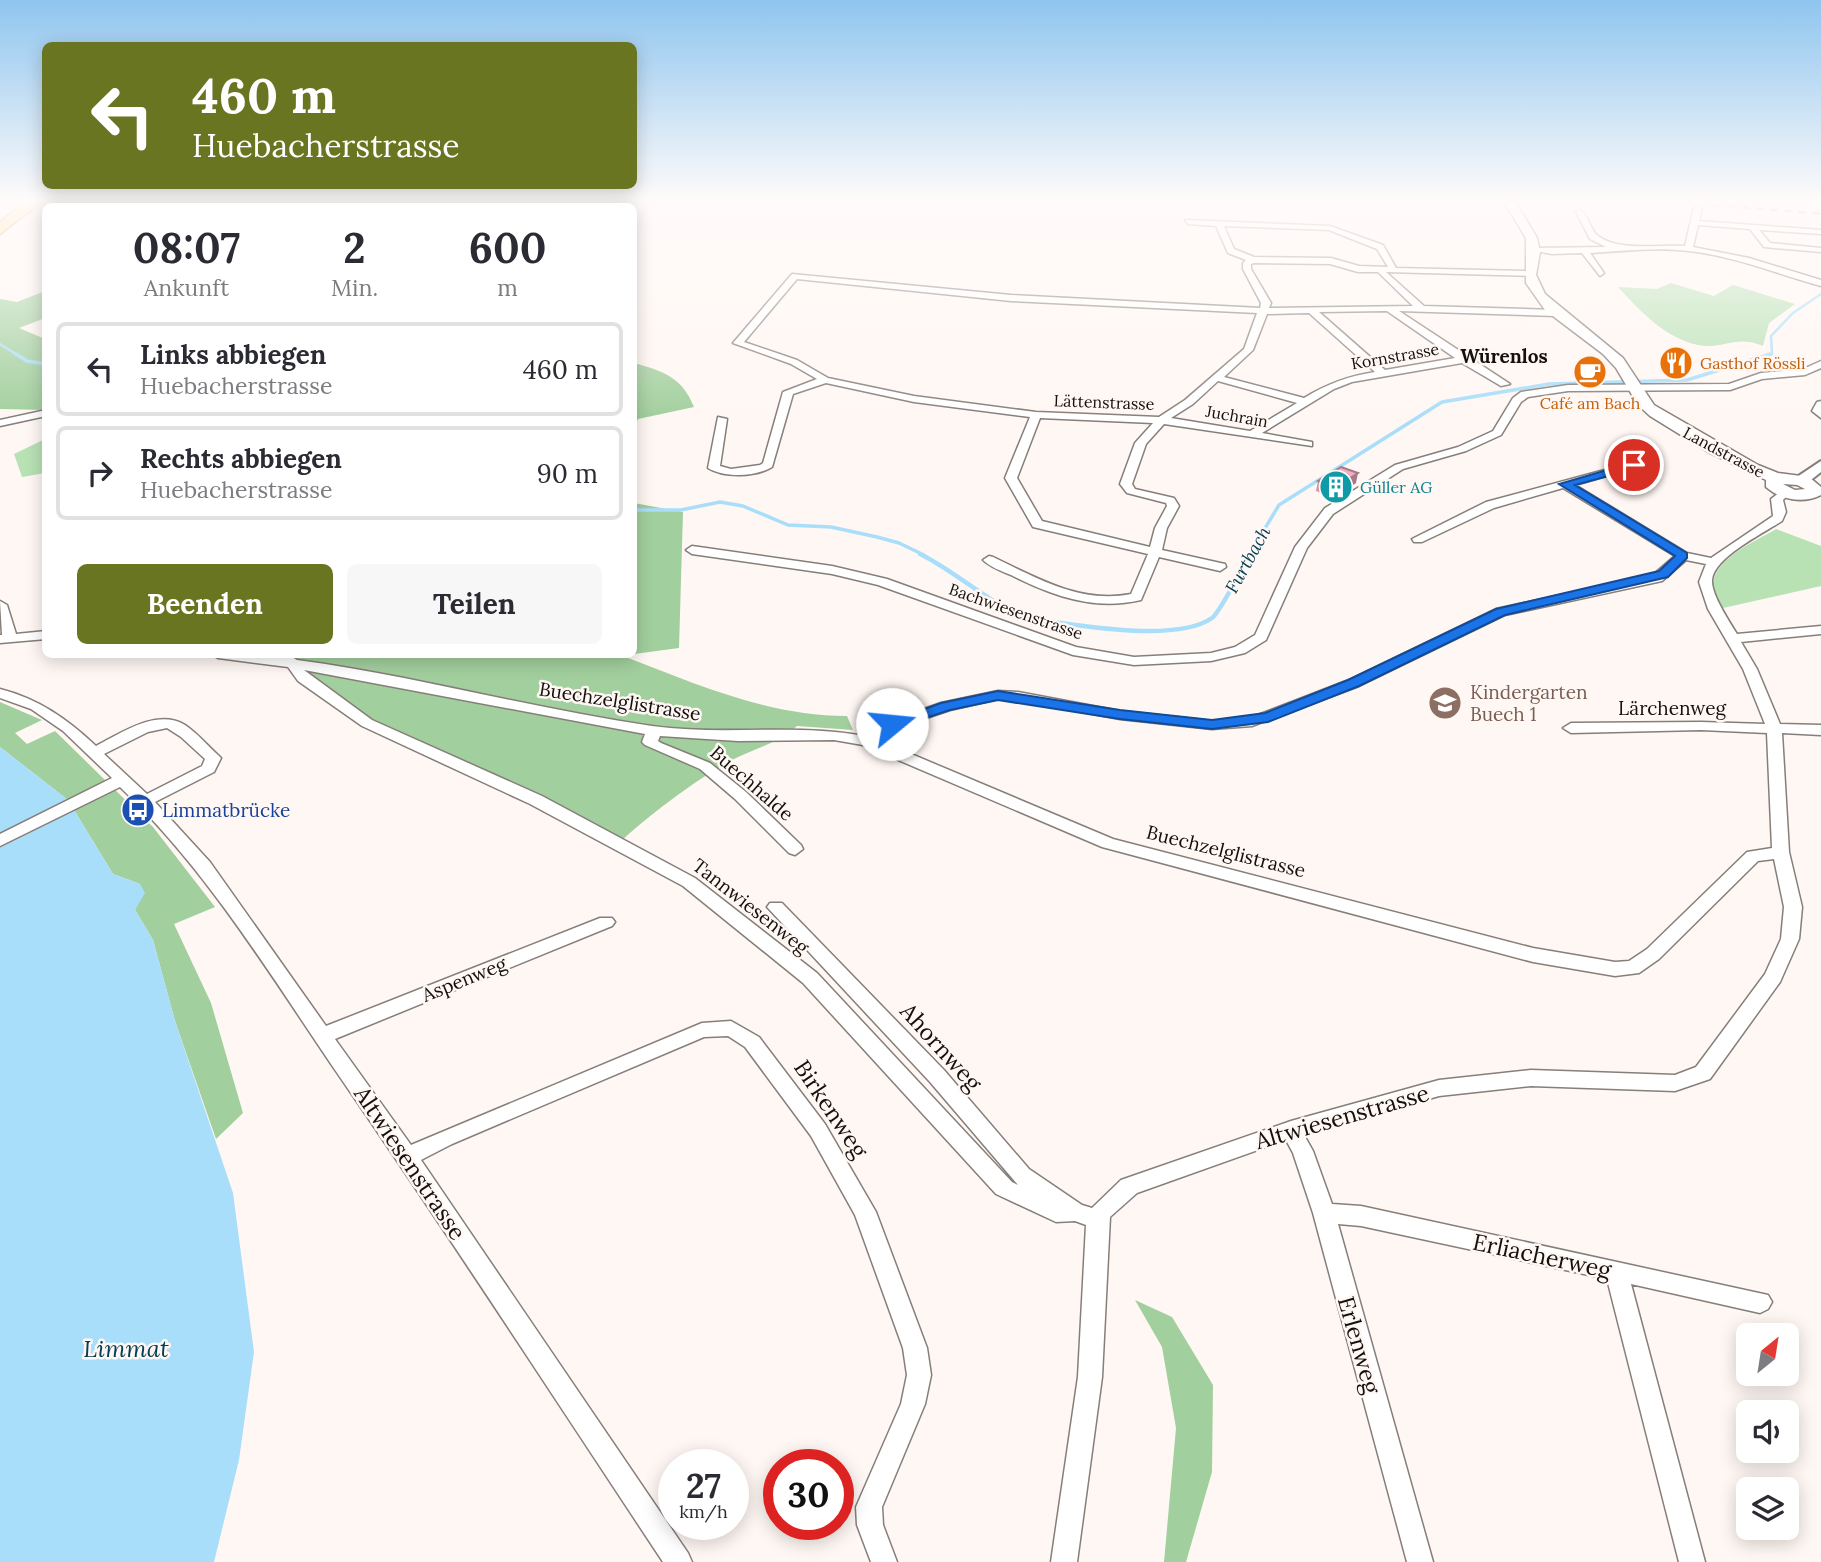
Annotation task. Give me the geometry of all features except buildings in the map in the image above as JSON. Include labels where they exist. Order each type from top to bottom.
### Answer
[{"type":"main road","name":"Landstrasse","points":[[1529,274],[1532,284],[1555,313],[1616,358],[1656,414],[1781,485],[1811,492]]},
{"type":"street","points":[[1249,273],[1265,298],[1265,311],[1389,308],[1555,313]]},
{"type":"street","points":[[1382,273],[1422,309]]},
{"type":"street","points":[[1491,273],[1529,274]]},
{"type":"street","points":[[1785,273],[1820,282]]},
{"type":"street","name":"Lättenstrasse","points":[[795,276],[1011,298],[1265,311],[1248,350],[1189,402],[1161,420],[1036,415],[914,399],[825,380],[784,358],[738,343],[795,276]]},
{"type":"street","name":"Kornstrasse","points":[[1389,308],[1464,360]]},
{"type":"street","points":[[1310,309],[1381,372]]},
{"type":"street","points":[[1464,360],[1505,384]]},
{"type":"street","name":"Kornstrasse","points":[[1254,434],[1330,387],[1381,372],[1464,360]]},
{"type":"street","name":"Bachwiesenstrasse","points":[[692,550],[832,570],[882,582],[1073,651],[1134,661],[1194,659],[1230,654],[1252,643],[1266,630],[1301,547],[1318,522],[1381,477],[1407,464],[1462,449],[1497,433],[1517,400],[1530,392],[1635,385],[1737,387],[1755,378],[1805,372],[1821,364]]},
{"type":"street","points":[[1217,378],[1305,402]]},
{"type":"street","points":[[723,419],[714,468],[731,472],[763,468],[768,465],[789,392],[825,380]]},
{"type":"street","points":[[1821,404],[1817,411],[1821,415]]},
{"type":"street","points":[[0,423],[42,414]]},
{"type":"street","points":[[1036,415],[1011,478],[1037,524],[1220,568]]},
{"type":"street","points":[[989,560],[1071,595],[1109,601],[1129,599],[1140,593],[1139,582],[1155,552],[1160,528],[1173,506],[1170,501],[1131,491],[1126,484],[1141,443],[1161,420]]},
{"type":"street","name":"Juchrain","points":[[1161,420],[1308,444]]},
{"type":"street","points":[[1418,538],[1490,505],[1634,465]]},
{"type":"street","points":[[1811,492],[1821,465]]},
{"type":"street","points":[[1565,484],[1683,556],[1714,562]]},
{"type":"street","points":[[1781,485],[1777,499],[1780,512],[1773,522],[1714,562],[1707,573],[1707,594],[1751,669],[1774,727],[1781,852]]},
{"type":"street","points":[[867,741],[892,724],[946,706],[998,695],[1120,715],[1212,724],[1252,722],[1354,683],[1501,612],[1657,578],[1683,556]]},
{"type":"street","points":[[0,605],[5,638],[42,635]]},
{"type":"street","points":[[1733,639],[1821,630]]},
{"type":"street","name":"Buechzelglistrasse","points":[[289,659],[654,731],[738,736],[834,735],[867,741],[1108,843],[1533,956],[1615,969],[1633,968],[1653,954],[1753,856],[1781,852]]},
{"type":"street","name":"Tannwiesenweg","points":[[289,659],[303,678],[367,723],[536,800],[689,882],[810,978],[1004,1188],[1056,1213],[1086,1216]]},
{"type":"street","points":[[0,693],[36,706],[96,752],[123,779],[0,841]]},
{"type":"street","points":[[96,752],[156,725],[167,723],[177,727],[214,758],[208,769],[145,801]]},
{"type":"street","name":"Lärchenweg","points":[[1571,728],[1774,727],[1821,730]]},
{"type":"street","name":"Buechhalde","points":[[654,731],[650,742],[654,746],[687,756],[709,768],[795,849]]},
{"type":"street","name":"Altwiesenstrasse","points":[[123,779],[204,866],[407,1157],[679,1562]]},
{"type":"street","name":"Altwiesenstrasse","points":[[1086,1216],[1102,1210],[1129,1186],[1291,1130],[1464,1083],[1531,1078],[1675,1083],[1703,1073],[1773,977],[1790,939],[1793,907],[1781,852]]},
{"type":"street","name":"Ahornweg","points":[[776,907],[937,1076],[1021,1175],[1086,1216]]},
{"type":"street","name":"Aspenweg","points":[[323,1035],[606,922]]},
{"type":"street","name":"Birkenweg","points":[[407,1157],[445,1138],[702,1030],[732,1028],[752,1042],[818,1130],[865,1212],[915,1348],[919,1374],[913,1404],[869,1507],[870,1525],[884,1562]]},
{"type":"street","name":"Erlenweg","points":[[1291,1130],[1303,1151],[1324,1213],[1420,1562]]},
{"type":"street","name":"Erliacherweg","points":[[1324,1213],[1362,1216],[1760,1302]]},
{"type":"street","points":[[1064,1562],[1090,1377],[1086,1216]]},
{"type":"street","points":[[1616,1272],[1692,1562]]},
{"type":"green space","points":[[1671,283],[1714,296],[1733,285],[1795,304],[1769,323],[1763,346],[1745,341],[1715,346],[1698,345],[1664,330],[1618,287],[1657,289]]},
{"type":"green space","points":[[42,292],[42,319],[19,328],[42,338],[42,410],[0,409],[0,299],[17,302]]},
{"type":"green space","points":[[637,364],[654,369],[677,382],[694,407],[638,419],[637,422]]},
{"type":"green space","points":[[42,440],[42,474],[22,477],[14,454]]},
{"type":"green space","points":[[637,504],[683,512],[679,648],[637,654]]},
{"type":"green space","points":[[1776,529],[1821,546],[1821,586],[1723,608],[1713,588],[1719,568],[1736,552]]},
{"type":"green space","points":[[285,658],[628,658],[733,697],[789,711],[847,716],[853,730],[797,726],[776,741],[736,758],[707,775],[659,809],[618,844],[367,723],[298,673]]},
{"type":"green space","points":[[0,702],[42,720],[15,733],[27,744],[55,731],[153,827],[215,907],[174,924],[211,1003],[243,1113],[216,1139],[175,1021],[153,940],[135,910],[140,884],[113,874],[68,800],[0,747]]},
{"type":"green space","points":[[1135,1300],[1172,1317],[1213,1385],[1212,1472],[1186,1562],[1164,1562],[1176,1428],[1162,1347]]},
{"type":"water","name":"Limmat","points":[[0,747],[68,800],[113,874],[140,884],[145,893],[135,910],[153,940],[175,1021],[233,1193],[254,1352],[239,1460],[214,1562],[0,1562]]},
{"type":"waterway","name":"Furtbach","points":[[1766,356],[1772,354],[1771,336],[1793,313],[1821,294]]},
{"type":"waterway","name":"Furtbach","points":[[0,344],[19,356]]},
{"type":"waterway","name":"Furtbach","points":[[16,354],[27,361],[42,363]]},
{"type":"waterway","name":"Furtbach","points":[[1249,555],[1279,505],[1442,402],[1549,384],[1687,380],[1771,354]]},
{"type":"waterway","name":"Furtbach","points":[[637,510],[681,510],[720,502],[743,506],[788,525],[831,527],[877,537],[899,543],[924,555]]},
{"type":"waterway","name":"Furtbach","points":[[920,554],[999,605],[1027,618],[1149,631],[1195,626],[1212,618],[1250,554]]},
{"type":"place","name":"Gasthof Rössli","points":[[1676,363]]},
{"type":"place","name":"Café am Bach","points":[[1590,372]]},
{"type":"place","name":"Güller AG","points":[[1336,487]]},
{"type":"place","name":"Kindergarten Buech 1","points":[[1445,703]]},
{"type":"place","name":"Limmatbrücke","points":[[138,810]]},
{"type":"district","name":"Würenlos","points":[[1504,356]]},
{"type":"route","points":[[892,724],[946,706],[998,695],[1018,696],[1120,715],[1212,724],[1252,722],[1268,718],[1354,683],[1501,612],[1657,578],[1664,574],[1683,556],[1565,484],[1634,465]]}]
